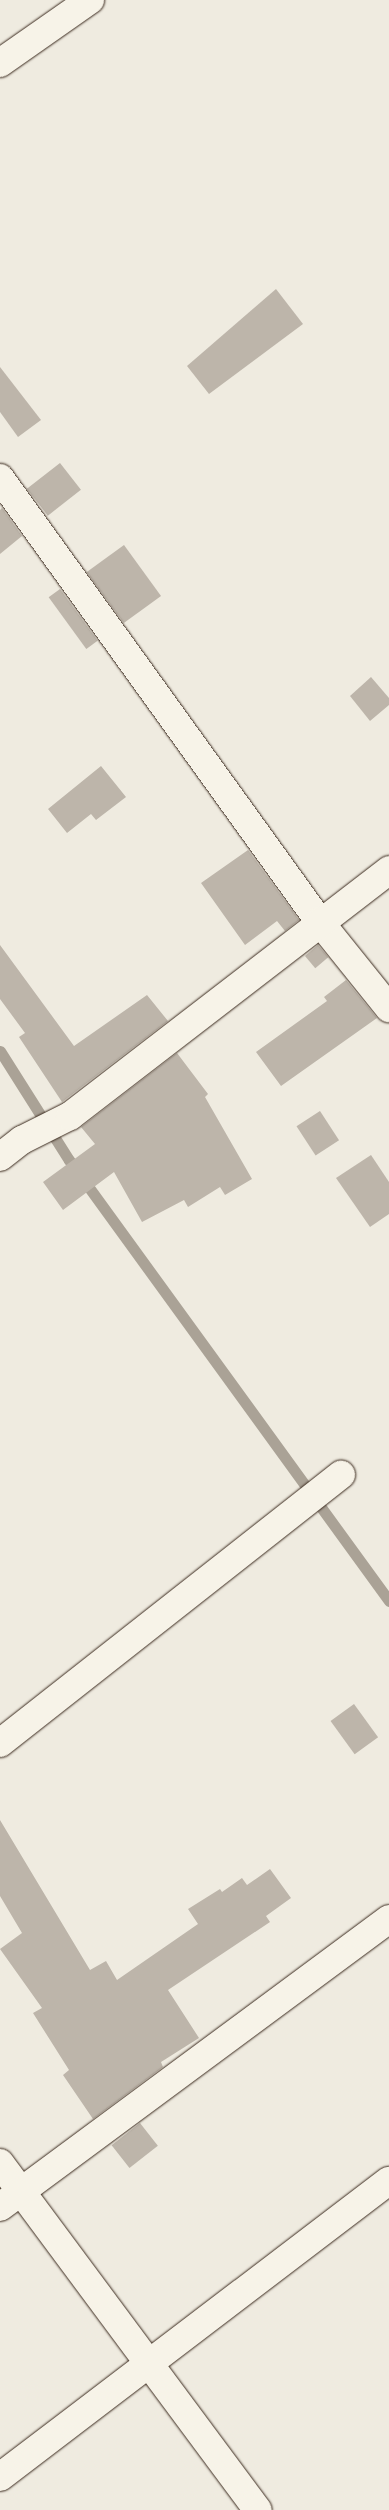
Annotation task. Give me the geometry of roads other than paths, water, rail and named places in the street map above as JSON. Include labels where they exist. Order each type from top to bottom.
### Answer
[{"type":"street","points":[[0,63],[90,0]]},
{"type":"street","points":[[0,478],[318,921],[389,1008]]},
{"type":"street","points":[[0,1157],[22,1140],[70,1116],[318,921],[389,870]]},
{"type":"street","points":[[0,1743],[341,1475]]},
{"type":"street","points":[[0,2207],[389,1919]]},
{"type":"street","points":[[0,2163],[153,2364],[258,2510]]},
{"type":"street","points":[[0,2477],[153,2364],[389,2182]]},
{"type":"waterway","points":[[0,1051],[69,1160],[389,1601]]}]
